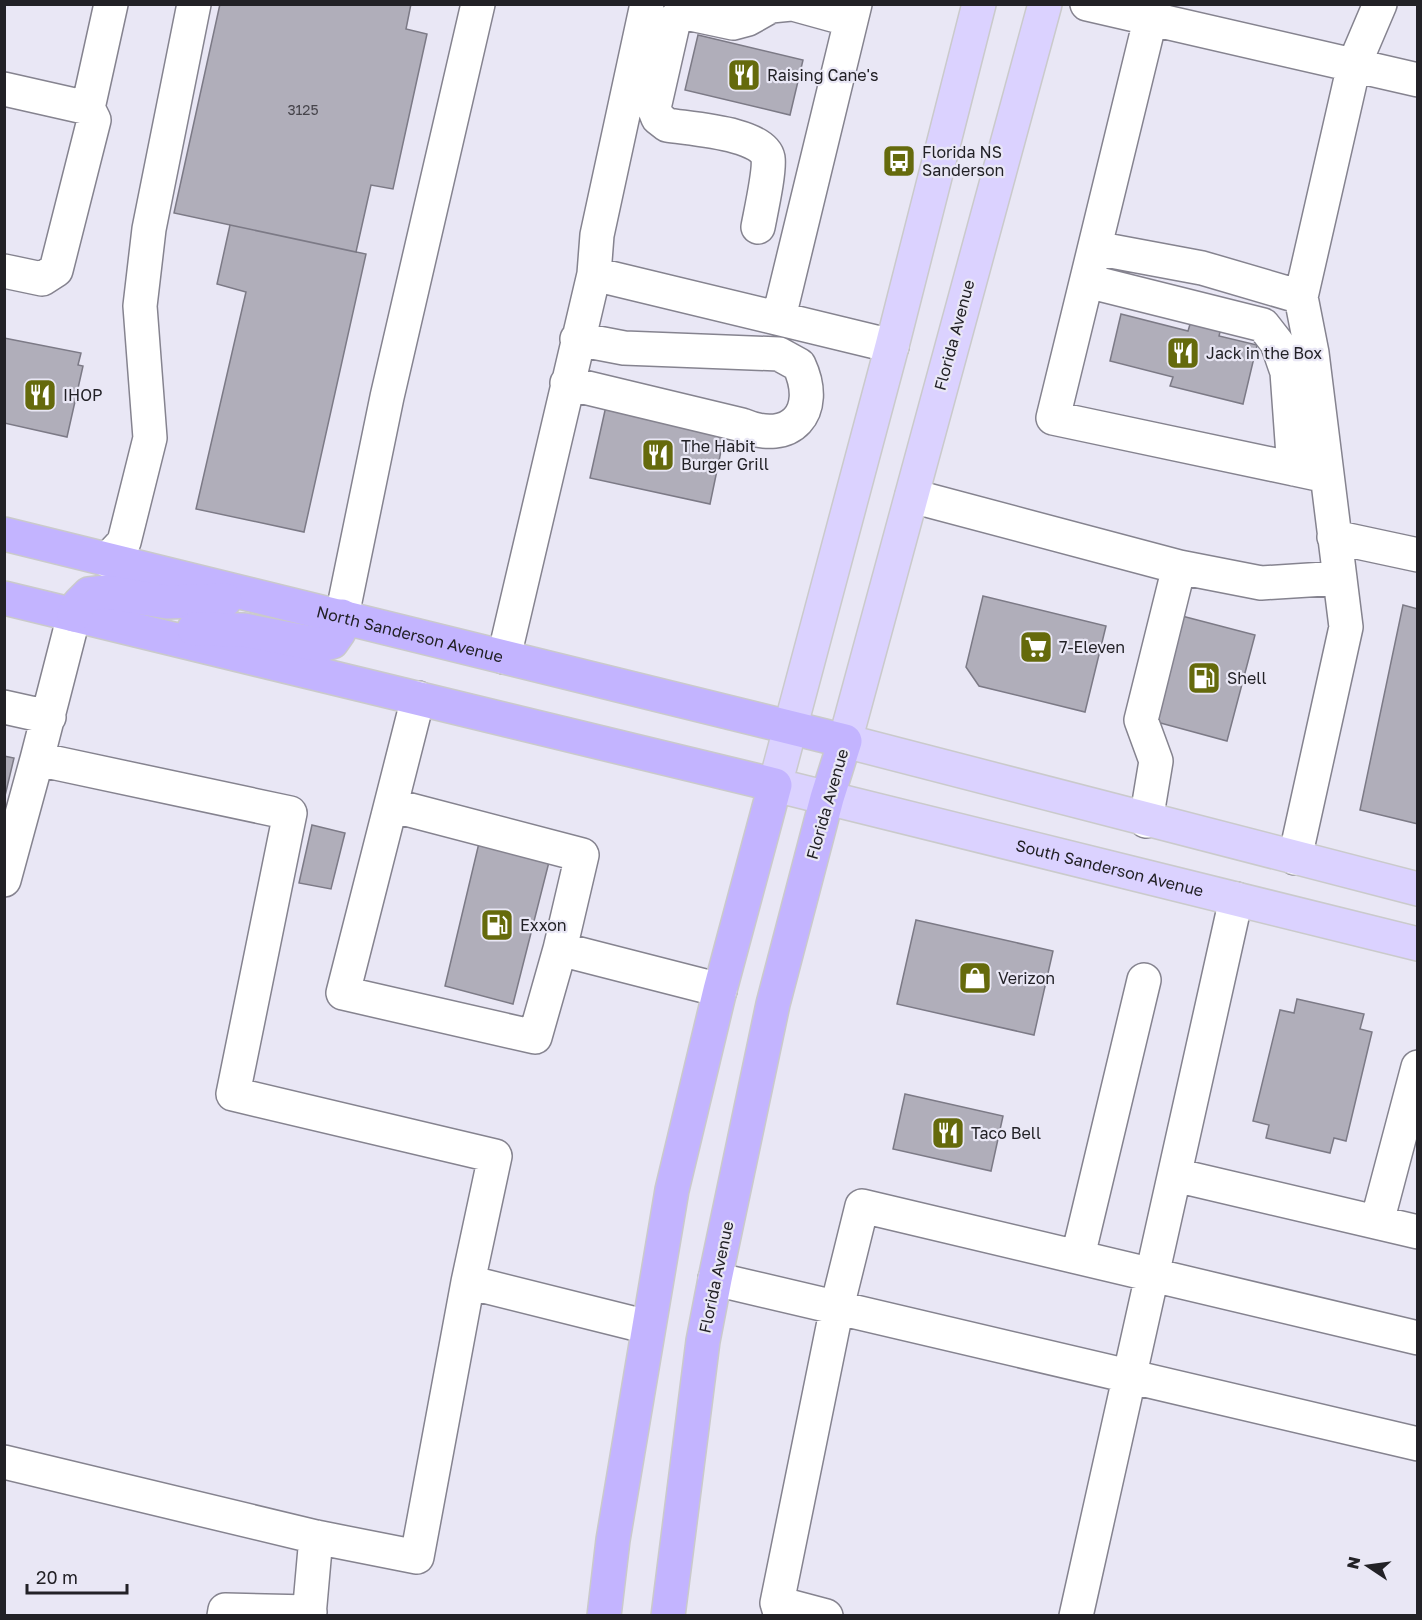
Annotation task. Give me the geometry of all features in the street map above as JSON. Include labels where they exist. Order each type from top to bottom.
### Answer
[{"type":"highway","name":"North Sanderson Avenue","points":[[4,534],[818,734]]},
{"type":"highway","points":[[74,615],[79,604],[89,594],[106,592],[167,602],[263,598]]},
{"type":"highway","points":[[4,598],[801,792]]},
{"type":"highway","points":[[128,627],[244,630],[321,645],[332,642],[339,632],[342,616]]},
{"type":"highway","name":"Florida Avenue","points":[[604,1616],[613,1540],[672,1190],[720,990],[801,792],[818,734]]},
{"type":"highway","name":"Florida Avenue","points":[[668,1616],[703,1341],[773,1004],[801,792]]},
{"type":"main road","name":"Florida Avenue","points":[[818,734],[892,346],[979,4]]},
{"type":"main road","name":"Florida Avenue","points":[[801,792],[818,734],[912,496],[946,360],[1045,4]]},
{"type":"main road","points":[[818,734],[1146,821],[1418,888]]},
{"type":"main road","name":"South Sanderson Avenue","points":[[801,792],[1418,944]]},
{"type":"main road","points":[[1304,915],[1400,918],[1418,922]]},
{"type":"lane","points":[[4,271],[42,279],[56,270],[94,120],[88,108],[111,4]]},
{"type":"lane","points":[[107,560],[124,542],[150,438],[140,306],[149,230],[194,4]]},
{"type":"lane","points":[[342,616],[387,397],[478,4]]},
{"type":"lane","points":[[504,657],[594,274],[597,235],[647,4]]},
{"type":"lane","points":[[758,227],[768,159],[762,147],[750,139],[667,125],[658,118],[654,108],[674,20],[686,13],[733,23],[748,20],[771,6],[792,4],[853,12],[779,317]]},
{"type":"lane","points":[[1087,4],[1152,12],[1418,80]]},
{"type":"lane","points":[[1295,858],[1346,627],[1312,353],[1301,297],[1354,65],[1380,4]]},
{"type":"lane","points":[[1152,12],[1053,418],[1327,476]]},
{"type":"lane","points":[[4,89],[88,108]]},
{"type":"lane","points":[[1095,248],[1202,268],[1301,297]]},
{"type":"lane","points":[[594,274],[892,346]]},
{"type":"lane","points":[[1087,281],[1263,325],[1277,344],[1287,372],[1294,469]]},
{"type":"lane","points":[[567,383],[742,425],[756,431],[772,432],[786,429],[798,420],[807,406],[808,392],[799,365],[779,354],[624,348],[577,339]]},
{"type":"lane","points":[[912,496],[1179,567],[1261,583],[1340,578]]},
{"type":"lane","points":[[1334,537],[1418,555]]},
{"type":"lane","points":[[1146,821],[1156,761],[1141,720],[1179,567]]},
{"type":"lane","points":[[4,880],[49,717],[74,615]]},
{"type":"lane","points":[[391,805],[582,855],[560,950],[535,1037],[343,993],[418,698]]},
{"type":"lane","points":[[4,707],[49,717]]},
{"type":"lane","points":[[4,1462],[316,1537],[417,1557],[468,1282],[495,1156],[233,1094],[290,813],[36,759]]},
{"type":"lane","points":[[1076,1616],[1236,899]]},
{"type":"lane","points":[[560,950],[720,990]]},
{"type":"lane","points":[[1078,1256],[1144,980]]},
{"type":"lane","points":[[1377,1222],[1410,1130],[1418,1067]]},
{"type":"lane","points":[[1175,1175],[1418,1232]]},
{"type":"lane","points":[[826,1616],[779,1609],[837,1307],[862,1206],[1153,1273],[1418,1338]]},
{"type":"lane","points":[[715,1279],[1418,1444]]},
{"type":"lane","points":[[468,1282],[648,1327]]},
{"type":"lane","points":[[224,1616],[225,1610],[310,1614],[316,1537]]},
{"type":"building","points":[[220,4],[411,4],[406,29],[427,34],[393,189],[371,185],[356,252],[174,213]]},
{"type":"building","name":"Raising Cane's","points":[[698,35],[803,60],[790,115],[685,90]]},
{"type":"building","points":[[230,225],[366,254],[304,532],[196,509],[246,292],[217,284]]},
{"type":"building","name":"Jack in the Box","points":[[1121,314],[1188,331],[1191,321],[1221,328],[1219,336],[1257,345],[1243,404],[1170,386],[1173,377],[1110,361]]},
{"type":"building","name":"IHOP","points":[[4,338],[81,353],[78,365],[83,366],[67,437],[4,423]]},
{"type":"building","name":"The Habit Burger Grill","points":[[606,406],[725,432],[710,504],[590,478]]},
{"type":"building","name":"7-Eleven","points":[[983,596],[1106,626],[1085,712],[979,686],[966,667]]},
{"type":"building","points":[[1403,605],[1418,609],[1418,824],[1360,810]]},
{"type":"building","name":"Shell","points":[[1182,616],[1255,635],[1227,741],[1153,721]]},
{"type":"building","points":[[4,756],[14,758],[4,800]]},
{"type":"building","points":[[312,825],[345,833],[331,889],[299,883]]},
{"type":"building","points":[[479,843],[549,862],[513,1004],[445,986]]},
{"type":"building","name":"Verizon","points":[[916,920],[1053,951],[1034,1035],[897,1004]]},
{"type":"building","points":[[1297,999],[1364,1014],[1360,1029],[1372,1032],[1346,1141],[1334,1138],[1330,1153],[1266,1138],[1269,1125],[1253,1121],[1280,1010],[1294,1013]]},
{"type":"building","name":"Taco Bell","points":[[905,1094],[1003,1116],[991,1171],[893,1149]]},
{"type":"place","name":"Raising Cane's","points":[[744,75]]},
{"type":"place","name":"Florida NS Sanderson","points":[[899,161]]},
{"type":"place","name":"Jack in the Box","points":[[1183,353]]},
{"type":"place","name":"IHOP","points":[[40,395]]},
{"type":"place","name":"The Habit Burger Grill","points":[[658,455]]},
{"type":"place","name":"7-Eleven","points":[[1036,647]]},
{"type":"place","name":"Shell","points":[[1204,678]]},
{"type":"place","name":"Exxon","points":[[497,925]]},
{"type":"place","name":"Verizon","points":[[975,978]]},
{"type":"place","name":"Taco Bell","points":[[948,1133]]}]
